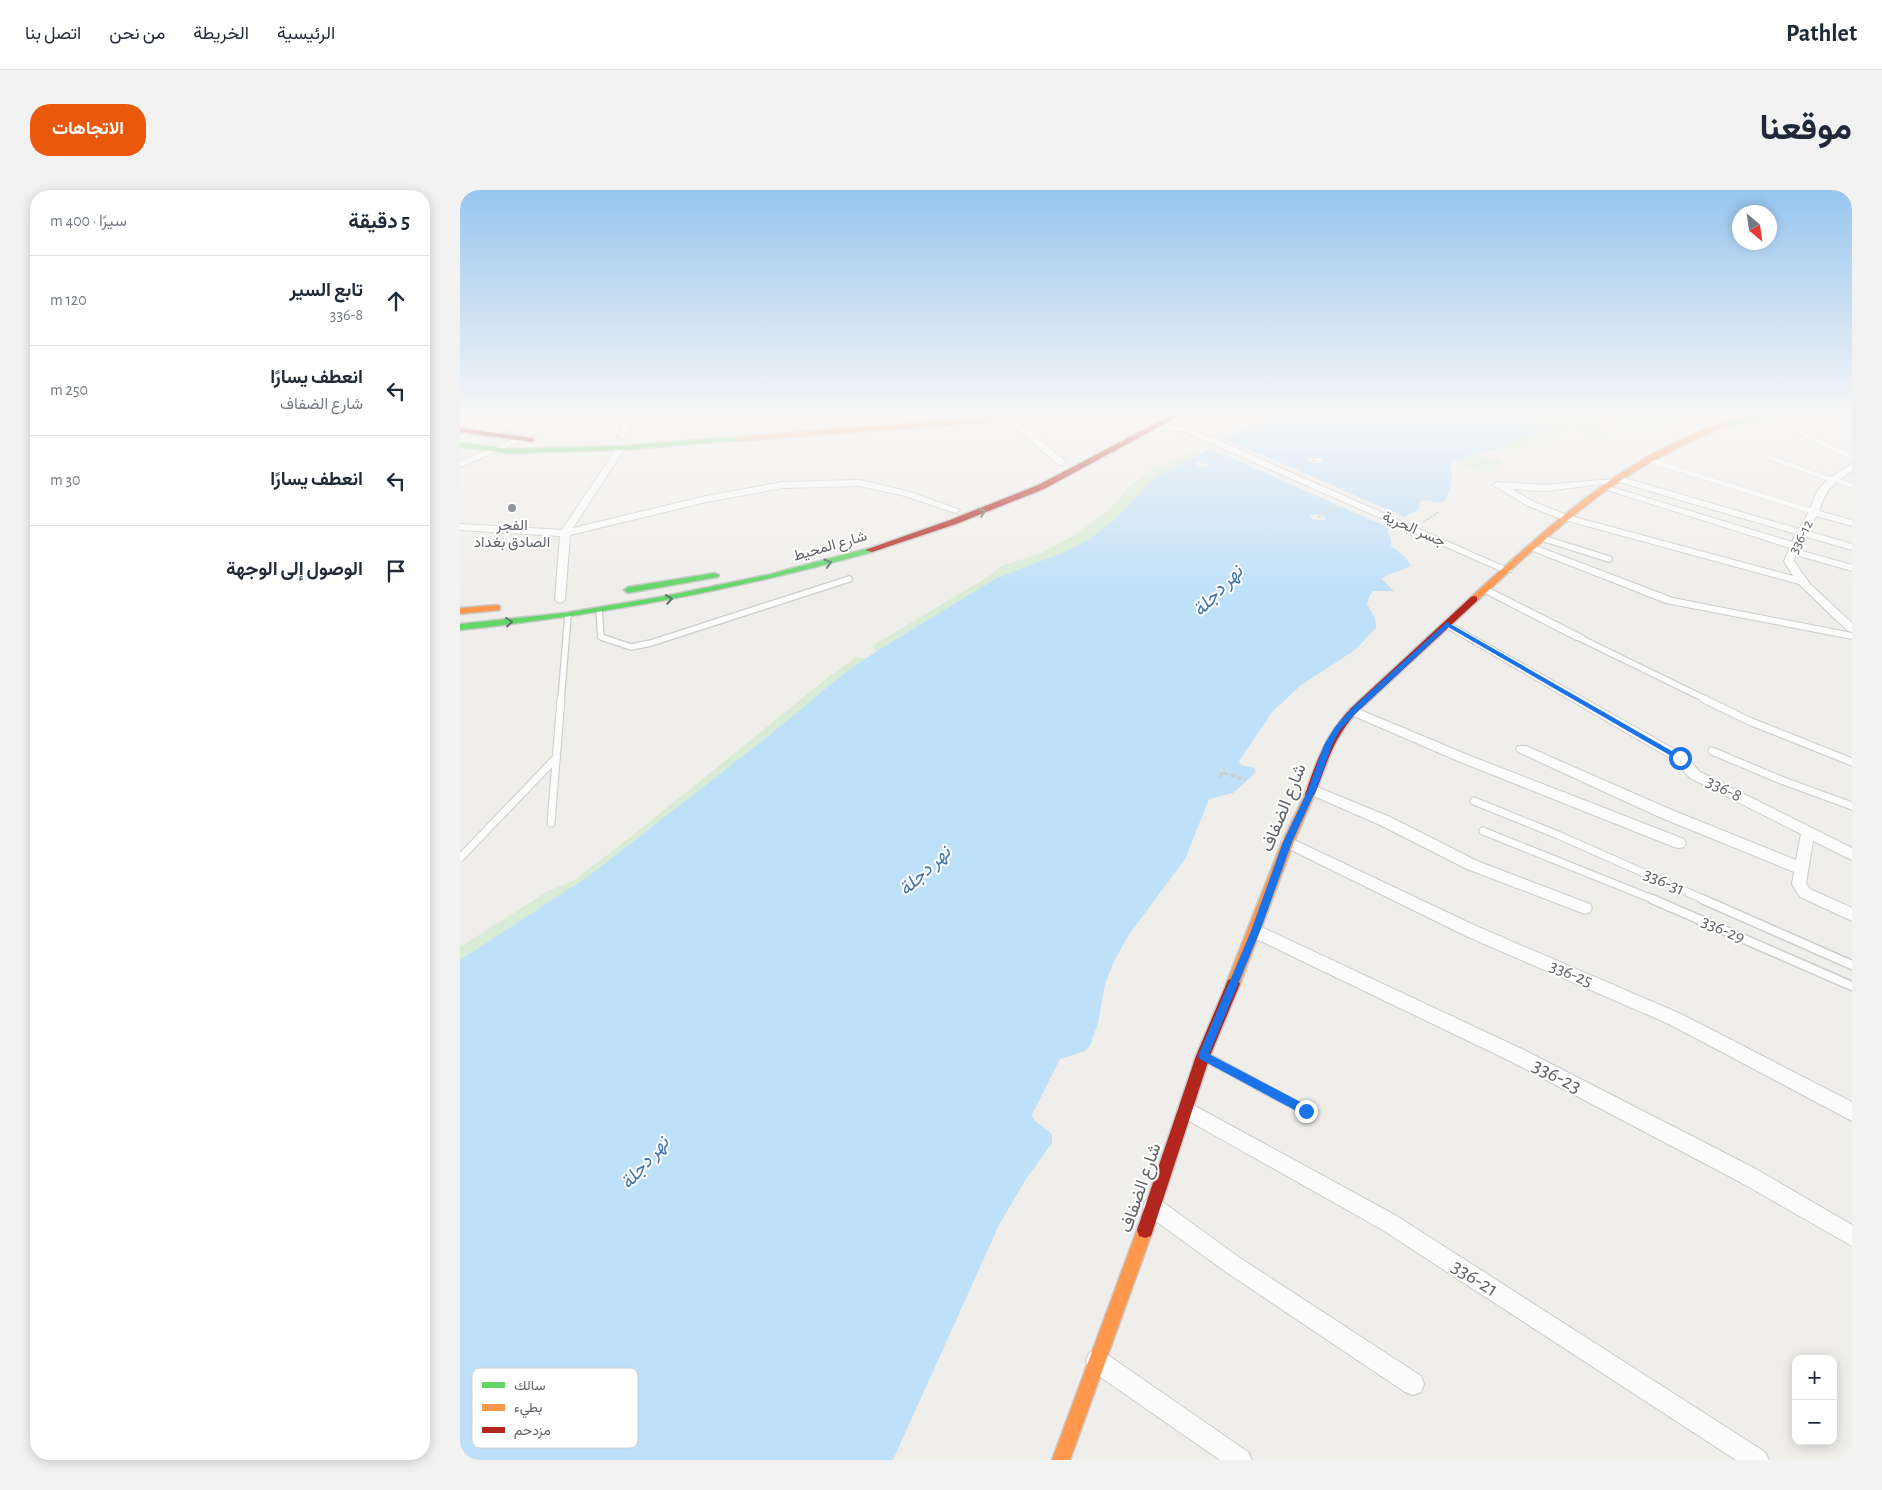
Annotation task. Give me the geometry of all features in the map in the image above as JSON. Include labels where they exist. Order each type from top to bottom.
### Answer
[{"type":"street","points":[[573,599],[555,601],[564,533],[603,471]]},
{"type":"street","name":"شارع المحيط","points":[[460,627],[568,615],[686,597],[777,577],[860,554],[957,521],[1022,495],[1069,471]]},
{"type":"street","name":"جسر الحرية","points":[[1280,471],[1507,570]]},
{"type":"street","name":"شارع الضفاف","points":[[1061,1460],[1154,1206],[1203,1056],[1256,931],[1288,842],[1312,790],[1328,745],[1338,728],[1353,711],[1564,517],[1631,471]]},
{"type":"street","name":"336-12","points":[[1849,471],[1833,480],[1820,493],[1814,512],[1793,549],[1790,566],[1803,582],[1852,629]]},
{"type":"street","points":[[460,527],[564,533],[706,500],[783,485],[860,483],[908,494],[955,510]]},
{"type":"street","name":"شارع المحيط","points":[[756,568],[875,537],[955,510],[1019,483]]},
{"type":"street","points":[[1613,483],[1793,549],[1852,568]]},
{"type":"street","points":[[1803,582],[1564,517],[1531,504],[1496,485],[1545,488],[1613,483],[1852,547]]},
{"type":"street","points":[[1814,512],[1852,523]]},
{"type":"street","points":[[875,537],[874,542],[883,546]]},
{"type":"street","points":[[851,544],[860,548],[860,554]]},
{"type":"street","points":[[1531,547],[1670,601],[1852,636]]},
{"type":"street","points":[[612,592],[727,573]]},
{"type":"street","points":[[1486,589],[1580,638]]},
{"type":"street","points":[[460,611],[506,607]]},
{"type":"street","name":"336-8","points":[[1447,624],[1680,758],[1695,775],[1852,854]]},
{"type":"street","points":[[1353,711],[1463,758],[1679,842]]},
{"type":"street","points":[[1522,749],[1662,812],[1802,869]]},
{"type":"street","points":[[1312,790],[1385,821],[1472,865],[1585,908]]},
{"type":"street","points":[[1808,832],[1799,884],[1805,893],[1852,915]]},
{"type":"street","name":"336-25","points":[[1288,842],[1471,931],[1675,1019],[1852,1112]]},
{"type":"street","name":"336-23","points":[[1256,931],[1518,1056],[1747,1175],[1852,1236]]},
{"type":"street","name":"336-21","points":[[1186,1110],[1388,1222],[1757,1460]]},
{"type":"street","points":[[1154,1206],[1233,1265],[1413,1384]]},
{"type":"street","points":[[1097,1362],[1240,1460]]},
{"type":"lane","points":[[1685,471],[1814,512]]},
{"type":"lane","points":[[1808,471],[1852,486]]},
{"type":"lane","points":[[1541,538],[1609,559]]},
{"type":"lane","points":[[599,610],[601,637],[631,647],[651,643],[849,579]]},
{"type":"lane","points":[[551,823],[568,615]]},
{"type":"lane","points":[[1580,638],[1749,721],[1852,762]]},
{"type":"lane","points":[[1712,751],[1781,780],[1852,806]]},
{"type":"lane","points":[[460,858],[557,758]]},
{"type":"lane","name":"336-31","points":[[1474,801],[1558,835],[1852,965]]},
{"type":"lane","name":"336-29","points":[[1483,831],[1628,888],[1852,986]]},
{"type":"lane","points":[[1203,1056],[1306,1111]]},
{"type":"path","points":[[1412,529],[1439,512]]},
{"type":"path","points":[[1220,777],[1223,771],[1246,780]]},
{"type":"green space","points":[[1149,471],[1175,471],[1144,501],[460,983],[460,947],[548,891],[573,881],[856,657],[866,659],[877,651],[872,646],[988,577],[1001,566],[1039,554],[1073,536],[1111,508],[1126,489]]},
{"type":"water","name":"نهر دجلة","points":[[1167,471],[1451,471],[1452,483],[1446,499],[1441,503],[1423,500],[1420,502],[1418,510],[1401,519],[1387,531],[1391,539],[1391,546],[1404,556],[1411,565],[1382,579],[1394,591],[1373,591],[1370,595],[1367,604],[1375,618],[1376,628],[1355,650],[1301,685],[1272,712],[1239,761],[1241,765],[1254,768],[1256,772],[1233,793],[1209,799],[1185,859],[1128,936],[1114,961],[1105,984],[1098,1023],[1090,1046],[1085,1051],[1060,1059],[1032,1115],[1035,1121],[1052,1134],[1052,1143],[1026,1179],[999,1225],[893,1460],[460,1460],[460,960],[589,876],[765,739],[846,672],[997,578],[1067,551],[1089,539],[1112,522],[1155,478]]},
{"type":"pier","points":[[1262,471],[1300,471],[1407,518],[1392,529],[1339,506],[1324,514],[1325,520],[1313,520],[1310,515],[1322,514],[1337,505]]},
{"type":"traffic: fast","points":[[460,627],[564,615],[666,599],[768,577],[869,550]]},
{"type":"traffic: fast","points":[[628,590],[715,575]]},
{"type":"traffic: slow","points":[[1474,599],[1562,521],[1591,498],[1631,471]]},
{"type":"traffic: slow","points":[[460,611],[497,608]]},
{"type":"traffic: slow","points":[[1233,984],[1288,842],[1310,794]]},
{"type":"traffic: slow","points":[[1061,1460],[1145,1230]]},
{"type":"traffic: jam","points":[[869,550],[953,522],[1041,487],[1071,471]]},
{"type":"traffic: jam","points":[[1310,794],[1328,745],[1338,728],[1353,711],[1474,599]]},
{"type":"traffic: jam","points":[[1145,1230],[1203,1056],[1233,984]]},
{"type":"place","name":"الفجر الصادق بغداد","points":[[512,508]]},
{"type":"route","points":[[1306,1111],[1203,1056],[1256,931],[1288,842],[1312,790],[1328,745],[1338,728],[1353,711],[1447,624],[1680,758]]}]
